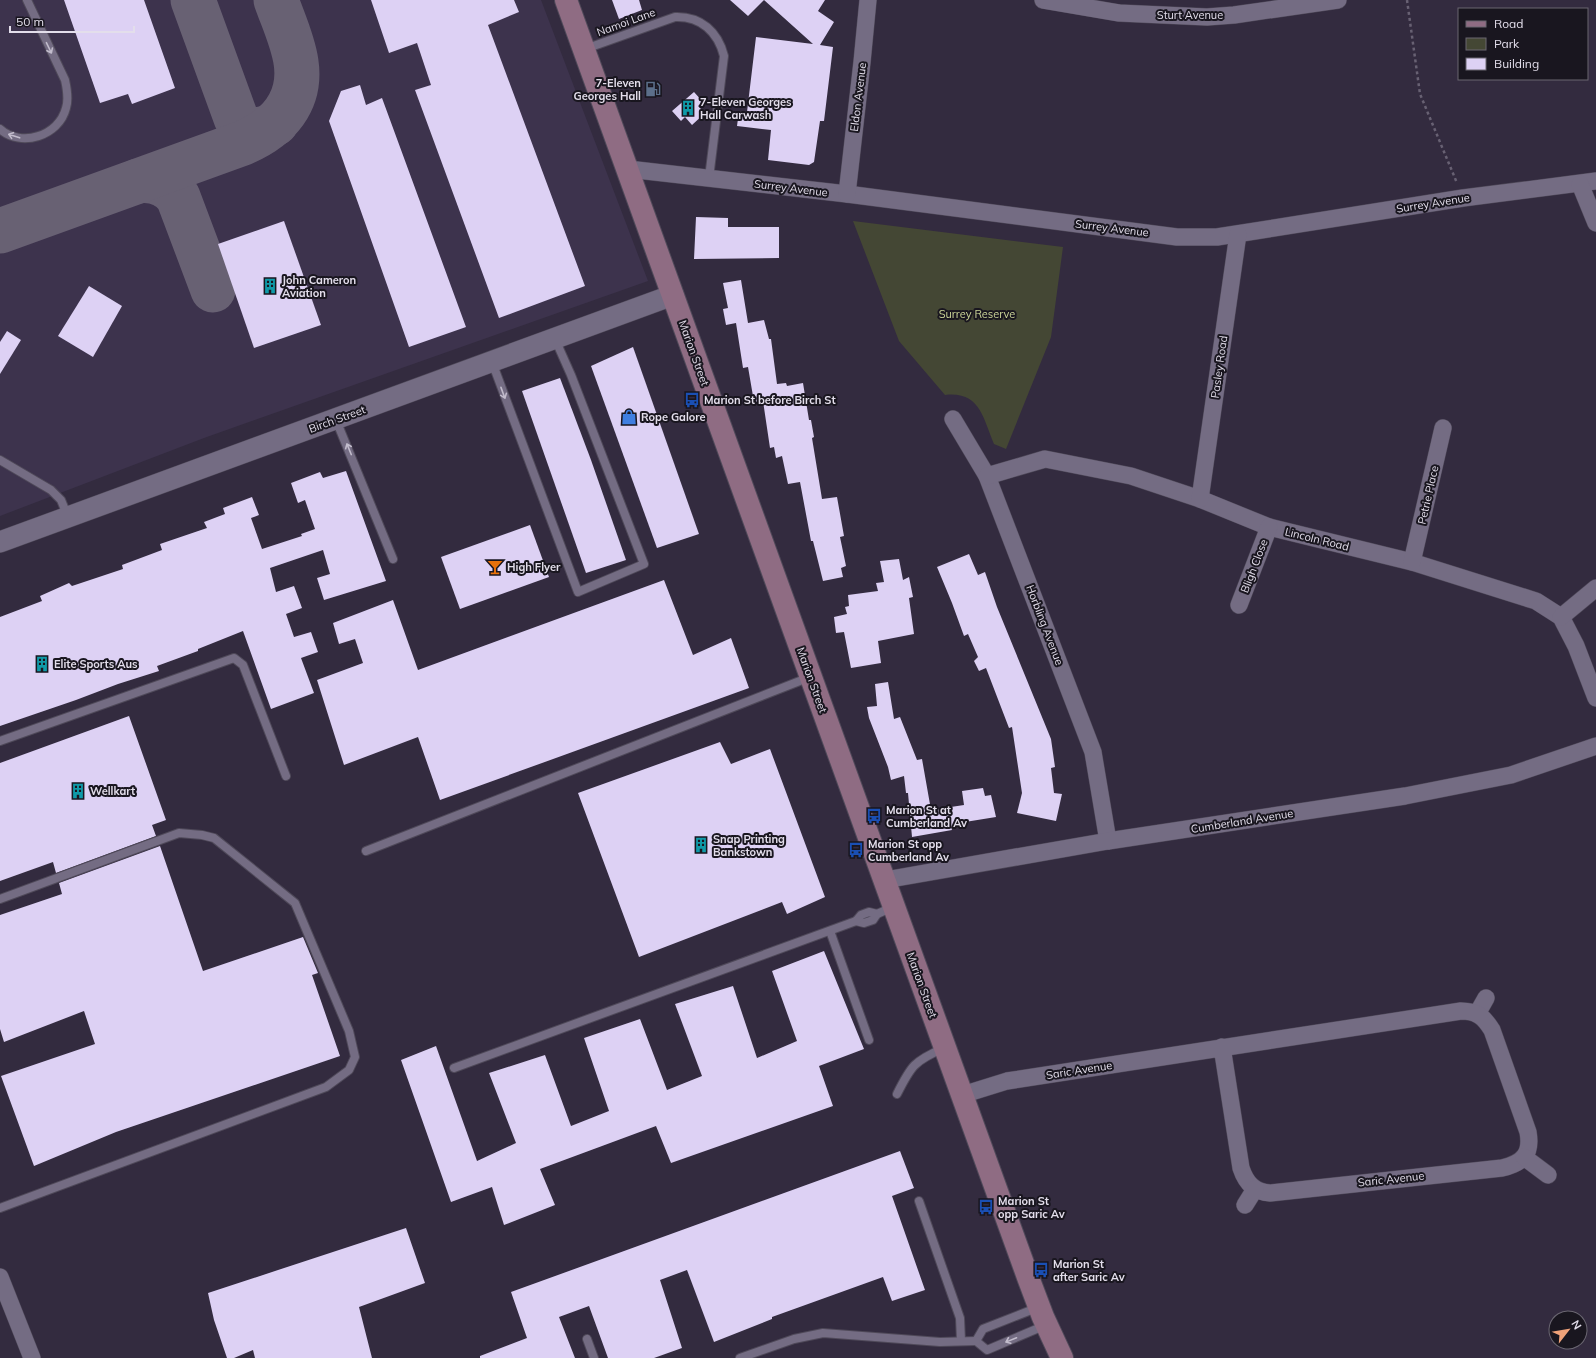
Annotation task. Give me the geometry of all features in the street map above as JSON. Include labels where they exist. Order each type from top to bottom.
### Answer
[{"type":"main road","name":"Marion Street","points":[[566,0],[885,880],[885,910],[944,1048],[1043,1316],[1062,1358]]},
{"type":"street","name":"Eldon Avenue","points":[[847,194],[868,0]]},
{"type":"street","name":"Sturt Avenue","points":[[1043,0],[1119,13],[1207,17],[1274,5],[1338,0]]},
{"type":"street","name":"Surrey Avenue","points":[[628,169],[847,194],[1177,237],[1217,237],[1464,198],[1588,182]]},
{"type":"street","points":[[1588,182],[1596,223]]},
{"type":"street","name":"Pasley Road","points":[[1200,499],[1238,234]]},
{"type":"street","name":"Birch Street","points":[[0,542],[673,295]]},
{"type":"street","name":"Horbling Avenue","points":[[953,420],[987,476],[1094,752],[1108,841]]},
{"type":"street","name":"Petrie Place","points":[[1412,562],[1443,428]]},
{"type":"street","name":"Lincoln Road","points":[[987,476],[1045,459],[1131,476],[1200,499],[1269,527],[1412,562],[1536,601],[1561,617]]},
{"type":"street","name":"Bligh Close","points":[[1239,605],[1269,527]]},
{"type":"street","points":[[1596,588],[1561,617],[1576,646],[1596,698]]},
{"type":"street","name":"Cumberland Avenue","points":[[885,880],[1108,841],[1405,796],[1511,775],[1596,746]]},
{"type":"street","points":[[1486,998],[1477,1014],[1486,1021],[1492,1030],[1528,1132],[1530,1142],[1524,1157],[1548,1175]]},
{"type":"street","name":"Saric Avenue","points":[[962,1095],[1007,1081],[1222,1047],[1461,1011],[1470,1011],[1477,1014]]},
{"type":"street","points":[[1222,1047],[1241,1168],[1249,1184],[1255,1189],[1245,1205]]},
{"type":"street","name":"Saric Avenue","points":[[1255,1189],[1260,1192],[1270,1193],[1502,1168],[1511,1166],[1524,1157]]},
{"type":"street","points":[[0,1277],[32,1358]]},
{"type":"lane","points":[[0,129],[10,136],[20,138],[40,136],[55,126],[62,118],[66,108],[68,94],[65,80],[26,0]]},
{"type":"lane","name":"Namoi Lane","points":[[584,49],[675,17],[684,16],[693,18],[702,23],[716,36],[721,45],[724,56],[709,178]]},
{"type":"lane","points":[[491,362],[578,592],[644,564],[571,375],[555,339]]},
{"type":"lane","points":[[336,419],[394,559]]},
{"type":"lane","points":[[0,460],[51,490],[61,500],[69,517]]},
{"type":"lane","points":[[0,741],[234,658],[243,665],[286,776]]},
{"type":"lane","points":[[366,851],[811,677]]},
{"type":"lane","points":[[0,899],[179,833],[214,838],[295,903],[349,1031],[355,1057],[349,1070],[326,1087],[0,1208]]},
{"type":"lane","points":[[454,1068],[830,931],[856,921],[861,915],[885,910]]},
{"type":"lane","points":[[830,931],[869,1040]]},
{"type":"lane","points":[[897,1094],[906,1075],[914,1064],[944,1048]]},
{"type":"lane","points":[[919,1201],[960,1318],[961,1341]]},
{"type":"lane","points":[[976,1341],[983,1329],[1043,1316]]},
{"type":"lane","points":[[740,1358],[794,1339],[823,1333],[940,1342],[976,1341],[987,1350],[1043,1316]]},
{"type":"lane","points":[[587,1339],[594,1358]]},
{"type":"path","points":[[1407,0],[1420,94],[1464,198]]},
{"type":"shaded area","points":[[0,0],[541,0],[648,281],[204,438],[0,516]]},
{"type":"green space","name":"Surrey Reserve","points":[[853,221],[1063,247],[1051,337],[1006,449],[994,444],[983,416],[973,402],[966,397],[945,395],[899,341]]},
{"type":"building","points":[[64,0],[144,0],[175,88],[132,104],[128,94],[100,103]]},
{"type":"building","points":[[371,0],[514,0],[519,12],[488,25],[585,286],[499,318],[415,90],[431,85],[417,43],[389,53]]},
{"type":"building","points":[[612,0],[639,0],[642,10],[619,19]]},
{"type":"building","points":[[730,0],[764,0],[748,16]]},
{"type":"building","points":[[764,0],[825,0],[818,11],[834,22],[820,45],[833,47],[824,121],[820,121],[814,162],[809,165],[768,160],[771,130],[737,126],[739,111],[747,112],[756,37],[813,44]]},
{"type":"building","points":[[360,85],[366,105],[382,98],[466,327],[409,347],[329,121],[341,91]]},
{"type":"building","name":"7-Eleven Georges Hall Carwash","points":[[694,92],[703,102],[698,106],[705,113],[692,125],[685,117],[681,121],[672,111]]},
{"type":"building","points":[[696,217],[728,218],[728,227],[779,227],[779,258],[694,259]]},
{"type":"building","name":"John Cameron Aviation","points":[[284,221],[321,325],[254,348],[218,244]]},
{"type":"building","points":[[741,280],[748,323],[764,320],[769,339],[771,339],[777,384],[786,383],[787,386],[803,383],[809,420],[811,420],[814,437],[812,438],[822,499],[837,497],[844,536],[840,537],[846,566],[841,568],[843,577],[823,581],[813,541],[811,541],[800,482],[788,484],[782,456],[776,458],[774,447],[770,448],[763,401],[754,402],[748,367],[743,368],[736,323],[726,325],[723,309],[728,308],[723,283]]},
{"type":"building","points":[[89,286],[122,306],[93,357],[58,336]]},
{"type":"building","points":[[7,331],[21,340],[0,374],[0,342]]},
{"type":"building","points":[[633,347],[699,534],[657,548],[591,366]]},
{"type":"building","points":[[560,378],[626,560],[586,573],[522,391]]},
{"type":"building","points":[[346,471],[386,581],[324,600],[317,578],[330,574],[323,550],[270,568],[276,592],[294,586],[302,608],[286,614],[294,637],[311,632],[318,652],[301,658],[314,693],[271,709],[243,631],[198,649],[198,651],[157,666],[159,671],[0,726],[0,617],[42,601],[40,596],[69,583],[72,586],[123,569],[122,565],[162,550],[160,544],[207,528],[204,522],[225,514],[223,508],[252,497],[259,515],[251,518],[262,549],[302,536],[301,534],[315,529],[305,500],[298,503],[291,483],[320,472],[323,478]]},
{"type":"building","name":"High Flyer","points":[[530,525],[549,577],[460,609],[441,557]]},
{"type":"building","points":[[969,554],[978,575],[985,572],[997,607],[1051,739],[1055,767],[1051,768],[1054,793],[1062,794],[1056,821],[1017,813],[1022,793],[1012,727],[1009,728],[986,668],[979,671],[974,661],[978,657],[968,634],[964,636],[937,567]]},
{"type":"building","points":[[899,559],[903,580],[909,577],[913,597],[909,598],[914,634],[878,641],[881,663],[851,668],[844,632],[836,633],[834,617],[847,614],[845,607],[849,606],[848,595],[878,591],[876,583],[884,582],[880,561]]},
{"type":"building","points":[[664,580],[693,655],[731,638],[749,688],[440,800],[418,737],[344,765],[317,680],[363,663],[355,639],[339,644],[333,623],[393,600],[418,670]]},
{"type":"building","points":[[888,682],[894,719],[900,717],[917,760],[922,759],[931,810],[964,805],[962,791],[983,788],[985,796],[991,795],[996,817],[965,822],[965,825],[951,827],[952,830],[912,837],[908,793],[906,793],[904,776],[891,780],[888,767],[869,718],[867,707],[877,706],[875,684]]},
{"type":"building","name":"Wellkart","points":[[129,716],[166,820],[152,825],[156,836],[56,873],[53,862],[0,881],[0,763]]},
{"type":"building","name":"Snap Printing Bankstown","points":[[720,742],[731,764],[770,749],[825,897],[787,914],[782,902],[639,957],[578,793]]},
{"type":"building","points":[[160,846],[203,971],[303,937],[318,973],[312,975],[340,1056],[116,1132],[34,1166],[1,1076],[95,1044],[84,1011],[4,1042],[0,1029],[0,915],[62,894],[59,883]]},
{"type":"building","points":[[824,951],[864,1049],[819,1066],[833,1106],[671,1163],[656,1126],[540,1169],[555,1205],[504,1225],[492,1187],[451,1202],[401,1060],[436,1046],[477,1161],[516,1143],[489,1073],[545,1055],[571,1126],[609,1111],[584,1038],[640,1019],[667,1090],[702,1076],[675,1004],[733,986],[757,1058],[797,1041],[772,971]]},
{"type":"building","points":[[900,1151],[914,1188],[892,1196],[925,1290],[892,1301],[883,1277],[772,1317],[772,1319],[714,1342],[687,1270],[660,1280],[682,1348],[654,1358],[608,1358],[589,1306],[559,1317],[575,1358],[480,1358],[480,1356],[527,1338],[511,1292]]},
{"type":"building","points":[[406,1228],[425,1283],[359,1307],[372,1358],[255,1358],[253,1350],[234,1358],[227,1358],[214,1320],[208,1293]]},
{"type":"taxiway","points":[[193,0],[236,118],[244,126],[254,130],[265,128],[276,123]]},
{"type":"taxiway","points":[[0,231],[243,143],[267,130],[285,112],[291,101],[297,76],[293,46],[276,0]]},
{"type":"taxiway","points":[[138,181],[160,183],[174,192],[178,197],[213,290]]},
{"type":"place","name":"7-Eleven Georges Hall","points":[[653,89]]},
{"type":"place","name":"7-Eleven Georges Hall Carwash","points":[[688,108]]},
{"type":"place","name":"John Cameron Aviation","points":[[270,286]]},
{"type":"place","name":"Marion St before Birch St","points":[[692,400]]},
{"type":"place","name":"Rope Galore","points":[[629,417]]},
{"type":"place","name":"High Flyer","points":[[495,567]]},
{"type":"place","name":"Elite Sports Aus","points":[[42,664]]},
{"type":"place","name":"Wellkart","points":[[78,791]]},
{"type":"place","name":"Marion St at Cumberland Av","points":[[874,816]]},
{"type":"place","name":"Snap Printing Bankstown","points":[[701,845]]},
{"type":"place","name":"Marion St opp Cumberland Av","points":[[856,850]]},
{"type":"place","name":"Marion St opp Saric Av","points":[[986,1207]]},
{"type":"place","name":"Marion St after Saric Av","points":[[1041,1270]]}]
